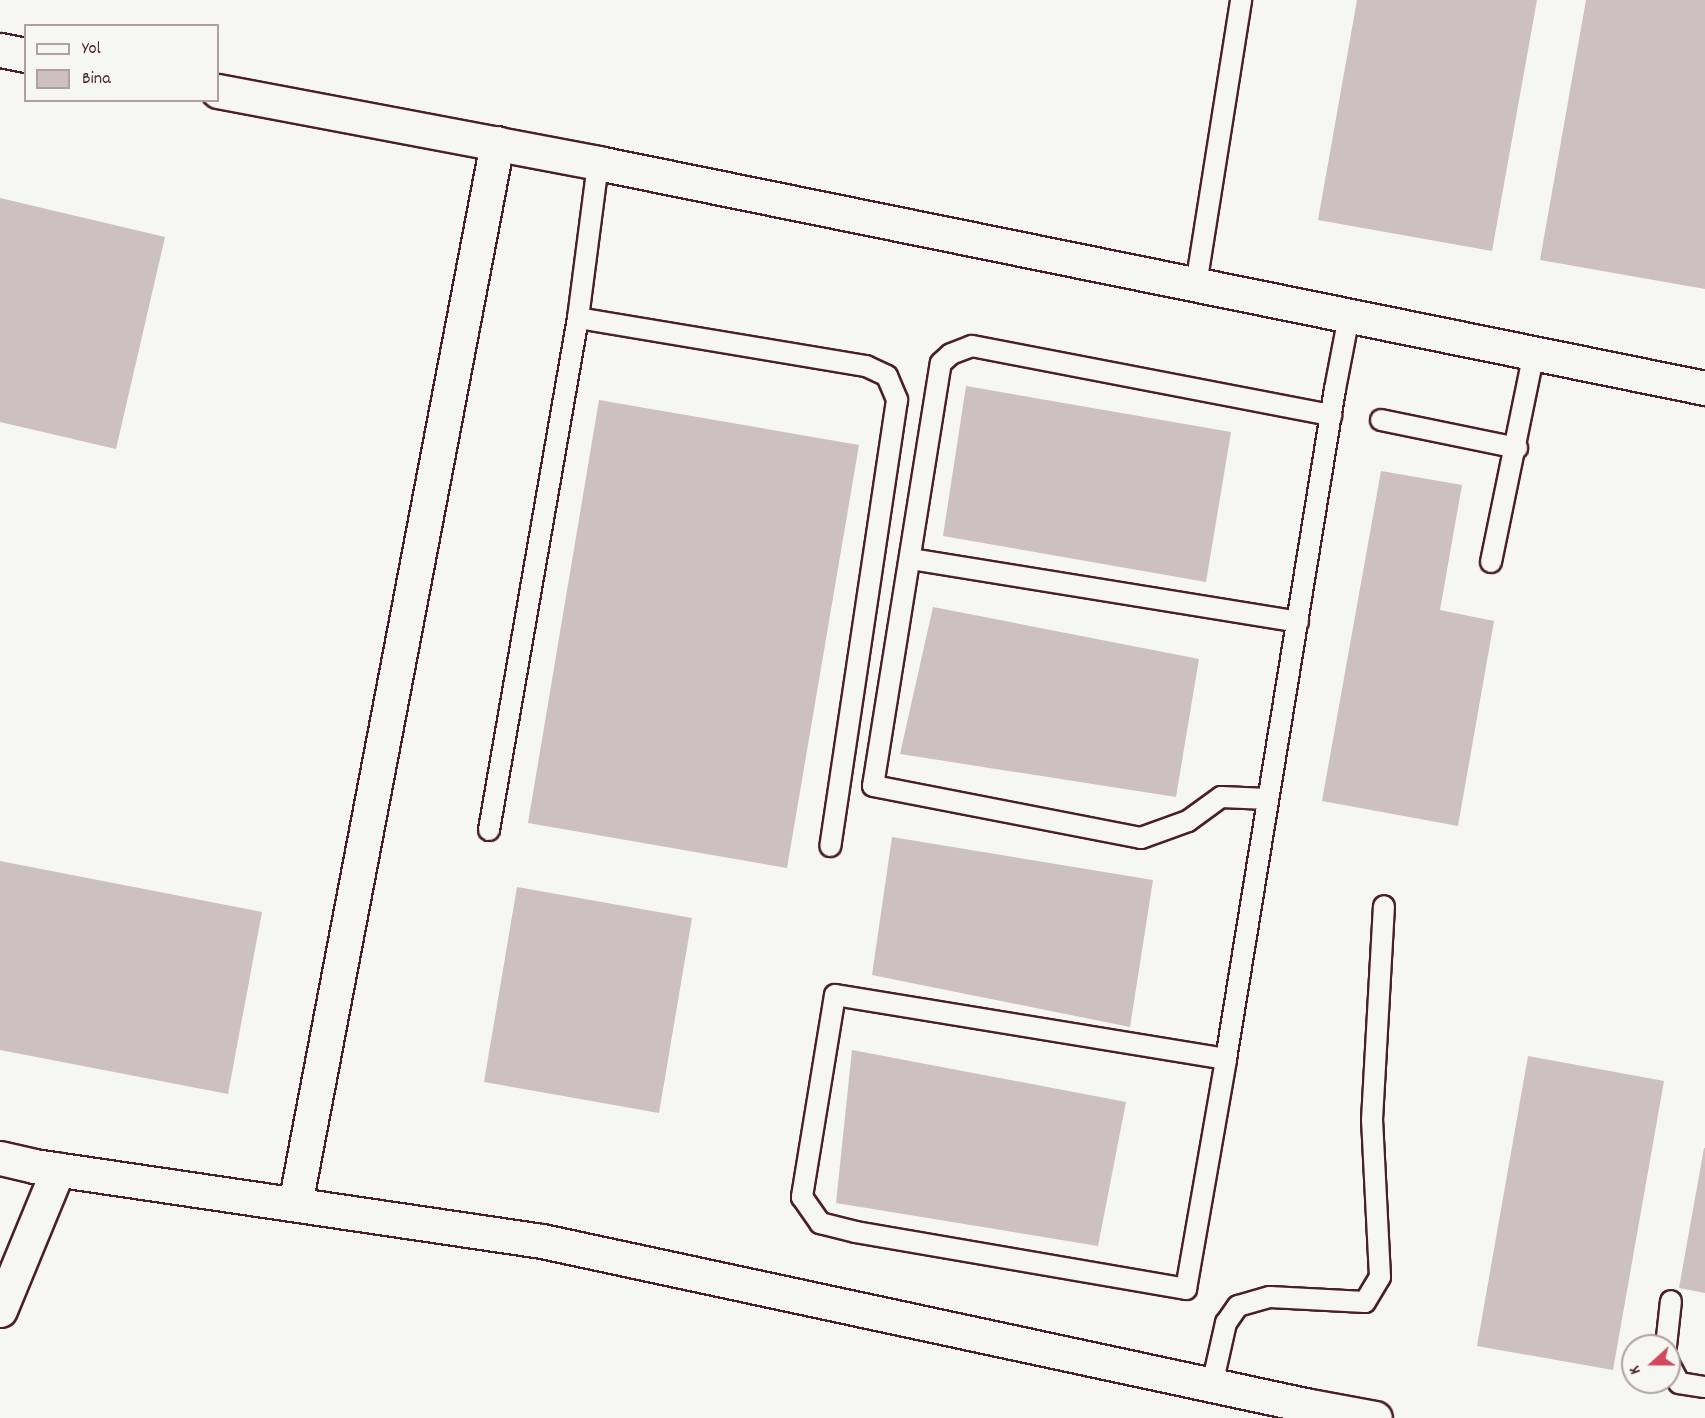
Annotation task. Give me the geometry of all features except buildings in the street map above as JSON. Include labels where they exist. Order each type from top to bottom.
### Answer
[{"type":"street","points":[[0,50],[24,55]]},
{"type":"street","points":[[219,91],[598,163],[1705,388]]},
{"type":"street","points":[[295,1204],[497,143]]},
{"type":"street","points":[[0,1158],[58,1169],[542,1241],[1375,1418]]},
{"type":"street","points":[[0,1310],[58,1169]]},
{"type":"lane","points":[[1196,285],[1241,0]]},
{"type":"lane","points":[[489,830],[578,318],[598,163]]},
{"type":"lane","points":[[1226,1059],[835,995],[802,1197],[820,1223],[856,1232],[1186,1289],[1226,1059],[1349,316]]},
{"type":"lane","points":[[578,318],[866,366],[887,376],[897,400],[831,846]]},
{"type":"lane","points":[[1268,799],[1221,798],[1188,821],[1142,838],[873,786],[941,363],[951,354],[972,346],[1331,415]]},
{"type":"lane","points":[[1491,562],[1517,448],[1534,353]]},
{"type":"lane","points":[[1381,420],[1517,448]]},
{"type":"lane","points":[[911,560],[1298,622]]},
{"type":"lane","points":[[1212,1385],[1226,1323],[1238,1306],[1270,1297],[1365,1302],[1380,1277],[1372,1120],[1384,906]]},
{"type":"lane","points":[[1667,1334],[1671,1301]]},
{"type":"lane","points":[[1681,1383],[1705,1387]]}]
